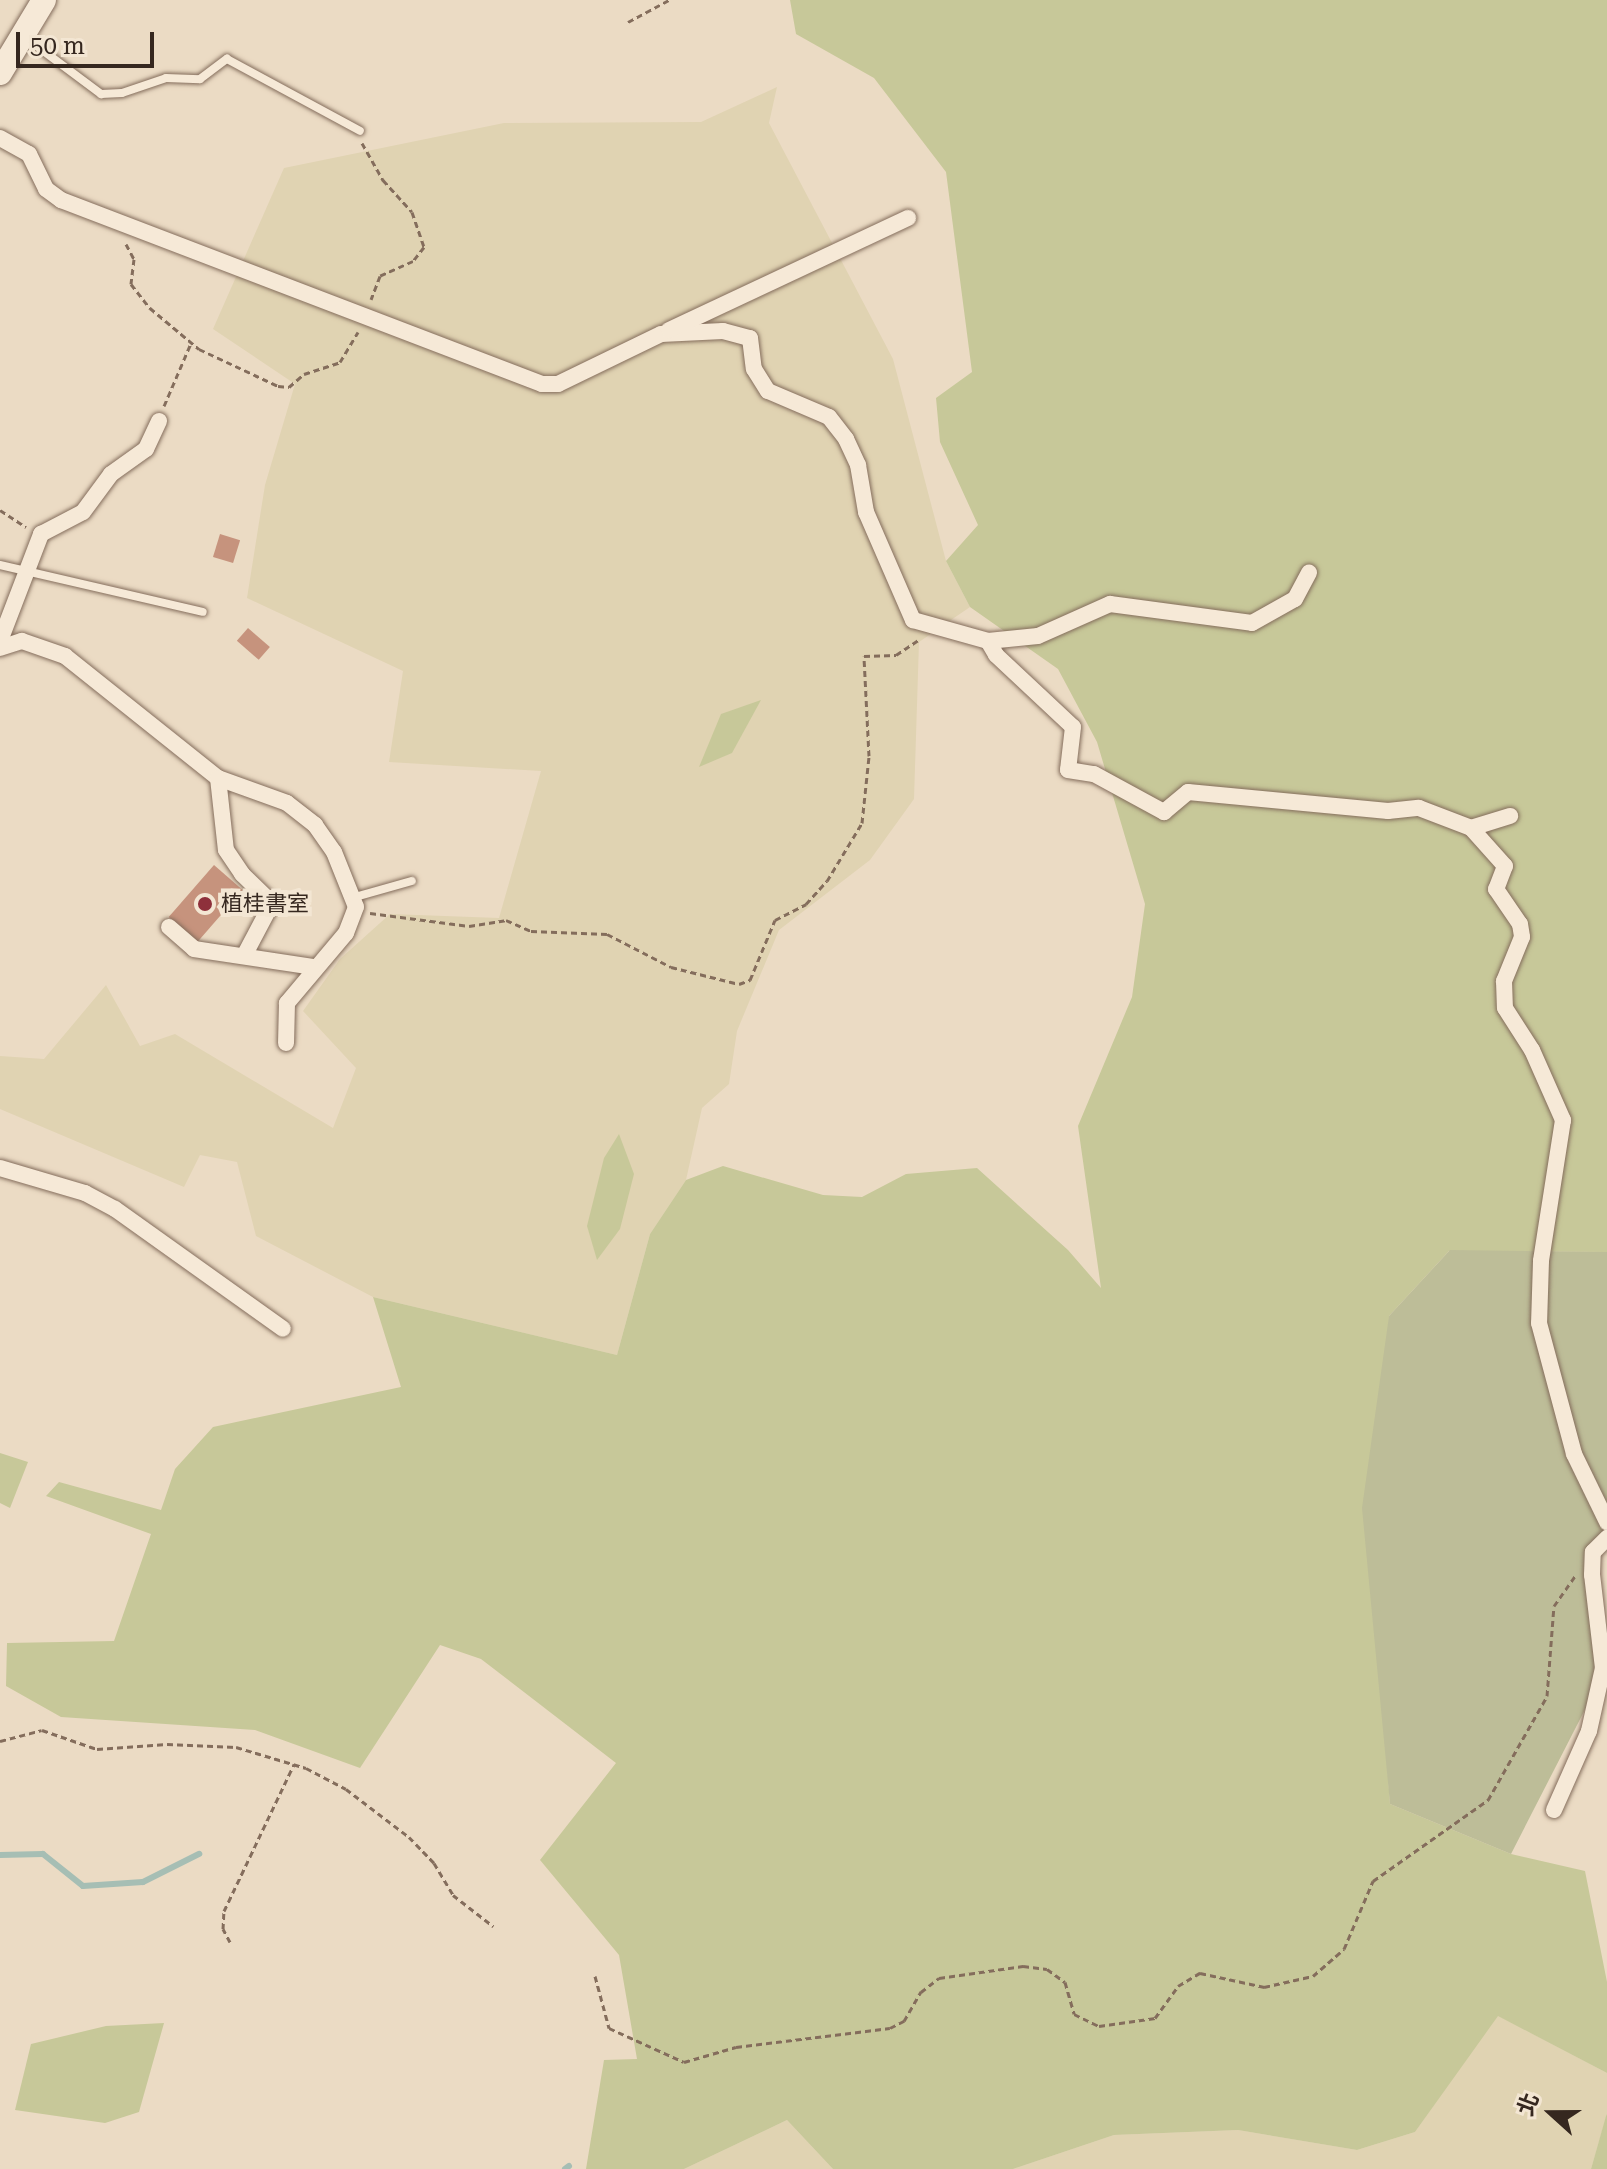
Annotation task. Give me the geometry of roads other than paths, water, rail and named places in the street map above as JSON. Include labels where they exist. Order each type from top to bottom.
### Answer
[{"type":"main road","points":[[0,73],[44,0]]},
{"type":"street","points":[[0,138],[29,154],[46,189],[61,200],[542,384],[558,384],[908,218]]},
{"type":"street","points":[[661,334],[723,331],[750,338],[754,369],[768,391],[829,417],[858,465],[866,512],[903,604],[913,620],[988,641],[1038,636],[1110,604],[1252,623],[1295,599],[1309,573]]},
{"type":"street","points":[[0,641],[24,572],[45,529],[83,512],[111,474],[146,449],[159,421]]},
{"type":"street","points":[[988,641],[996,655],[1073,727],[1068,770],[1094,774],[1164,812],[1188,792],[1388,811],[1419,808],[1471,828],[1505,866],[1496,889],[1520,924],[1522,937],[1504,981],[1505,1008],[1532,1050],[1563,1120],[1541,1261],[1539,1323],[1574,1454],[1607,1522]]},
{"type":"street","points":[[0,648],[32,643],[73,661],[218,778],[287,803],[306,817],[334,852],[357,897],[346,933],[313,967],[287,1003],[286,1043]]},
{"type":"street","points":[[218,778],[226,850],[242,874],[272,903],[244,956]]},
{"type":"street","points":[[1471,828],[1510,816]]},
{"type":"street","points":[[169,927],[194,949],[313,967]]},
{"type":"street","points":[[0,1168],[85,1193],[115,1209],[283,1329]]},
{"type":"street","points":[[1554,1810],[1589,1731],[1603,1668],[1593,1552],[1607,1538]]},
{"type":"lane","points":[[22,35],[101,94],[122,93],[166,78],[200,79],[227,59],[360,131]]},
{"type":"lane","points":[[0,565],[203,612]]},
{"type":"lane","points":[[357,897],[412,881]]},
{"type":"waterway","points":[[0,1855],[43,1854],[83,1886],[143,1882],[199,1854]]},
{"type":"waterway","points":[[565,2169],[569,2166]]},
{"type":"place","name":"植桂書室","points":[[205,904]]}]
